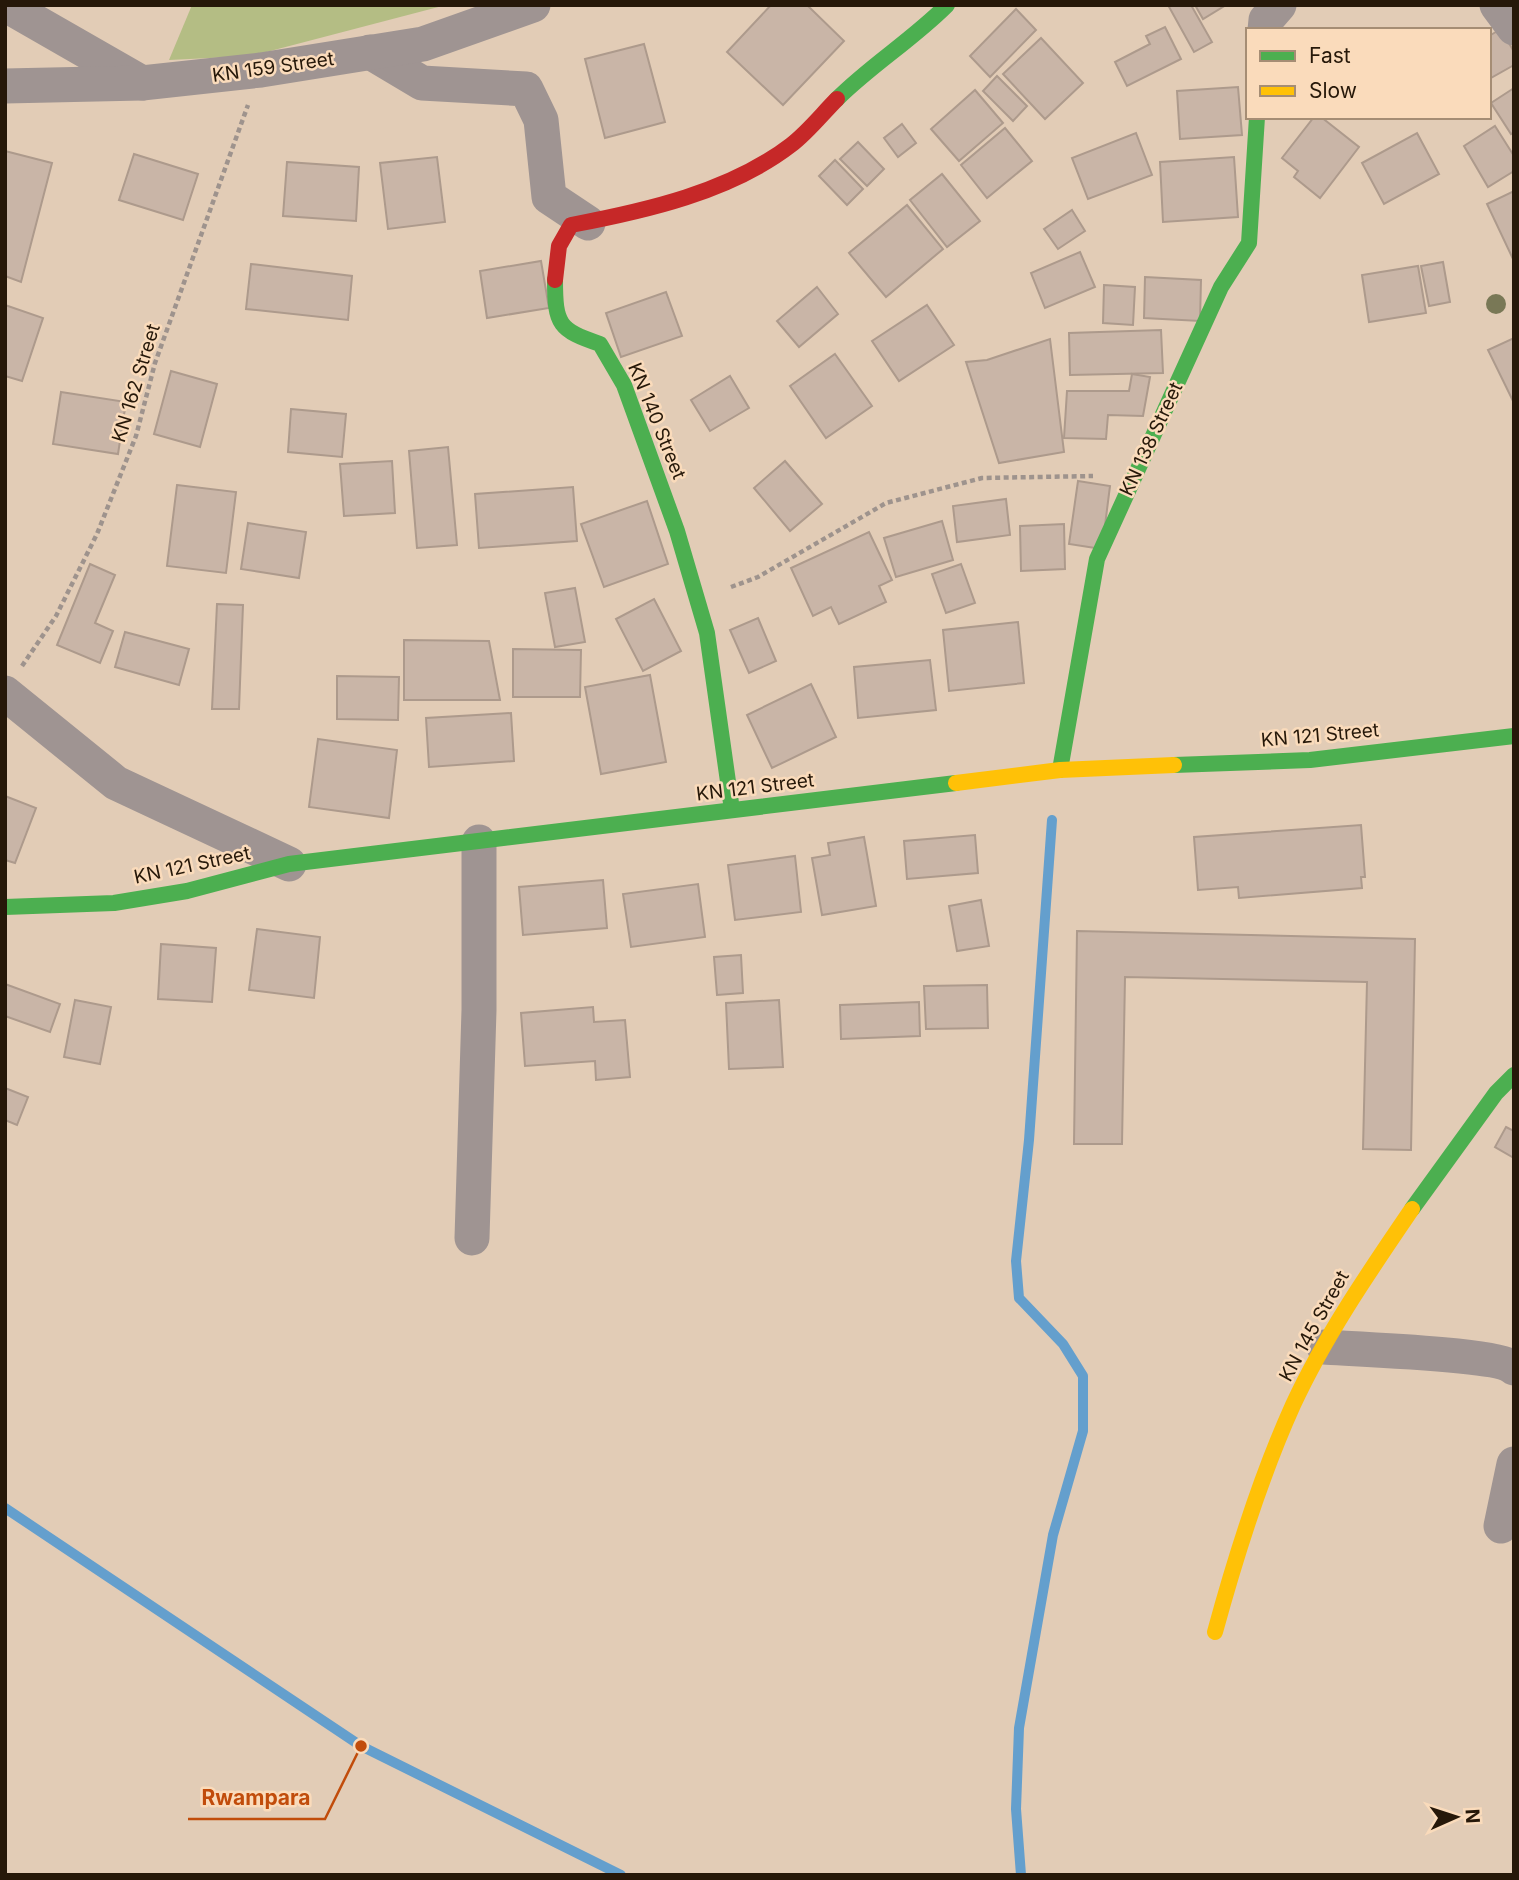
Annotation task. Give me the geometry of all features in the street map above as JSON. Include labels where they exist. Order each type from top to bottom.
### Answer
[{"type":"street","points":[[6,5],[142,82]]},
{"type":"street","name":"KN 159 Street","points":[[5,86],[142,82],[261,70],[423,44],[533,5]]},
{"type":"street","name":"KN 140 Street","points":[[732,810],[707,633],[677,531],[624,385],[600,344],[574,336],[563,327],[553,274],[557,249],[564,231],[572,225],[658,208],[743,173],[791,145],[860,76],[916,36],[947,5]]},
{"type":"street","points":[[1265,28],[1266,20],[1279,5]]},
{"type":"street","points":[[1497,5],[1514,28]]},
{"type":"street","points":[[370,52],[422,83],[526,89],[541,120],[549,197],[588,223]]},
{"type":"street","name":"KN 138 Street","points":[[1060,770],[1097,559],[1221,287],[1249,243],[1257,119]]},
{"type":"street","points":[[12,681],[116,783],[289,864]]},
{"type":"street","name":"KN 121 Street","points":[[5,907],[127,901],[187,891],[289,864],[1060,770],[1310,760],[1514,736]]},
{"type":"street","points":[[472,1238],[479,1010],[479,842]]},
{"type":"street","name":"KN 145 Street","points":[[1215,1632],[1275,1449],[1309,1372],[1359,1285],[1496,1093],[1514,1075]]},
{"type":"street","points":[[1324,1347],[1482,1359],[1509,1364],[1514,1368]]},
{"type":"street","points":[[1501,1526],[1514,1464]]},
{"type":"path","name":"KN 162 Street","points":[[12,681],[56,616],[102,522],[136,436],[155,363],[261,70]]},
{"type":"path","points":[[697,598],[758,577],[887,503],[982,478],[1134,473]]},
{"type":"green space","points":[[192,5],[446,5],[251,56],[169,60]]},
{"type":"building","points":[[771,5],[807,5],[844,41],[783,105],[727,52]]},
{"type":"building","points":[[1168,5],[1191,5],[1212,42],[1194,52]]},
{"type":"building","points":[[1195,5],[1226,5],[1203,19]]},
{"type":"building","points":[[1016,9],[1036,30],[990,77],[970,56]]},
{"type":"building","points":[[1165,27],[1181,59],[1127,86],[1115,62],[1150,44],[1146,36]]},
{"type":"building","points":[[1501,29],[1514,52],[1514,65],[1491,78],[1491,35]]},
{"type":"building","points":[[1041,38],[1083,83],[1045,119],[1003,74]]},
{"type":"building","points":[[644,44],[665,122],[605,138],[585,59]]},
{"type":"building","points":[[997,76],[1027,106],[1013,121],[983,91]]},
{"type":"building","points":[[1238,87],[1242,135],[1180,139],[1177,91]]},
{"type":"building","points":[[1514,88],[1514,132],[1511,134],[1491,103]]},
{"type":"building","points":[[975,90],[1003,123],[959,161],[931,129]]},
{"type":"building","points":[[1312,119],[1324,119],[1359,147],[1320,198],[1294,177],[1298,171],[1282,158]]},
{"type":"building","points":[[902,124],[916,143],[898,157],[884,138]]},
{"type":"building","points":[[1495,126],[1514,156],[1514,171],[1488,187],[1464,146]]},
{"type":"building","points":[[1005,128],[1032,161],[987,198],[961,165]]},
{"type":"building","points":[[1136,133],[1152,175],[1088,199],[1072,158]]},
{"type":"building","points":[[1417,133],[1439,174],[1384,204],[1362,163]]},
{"type":"building","points":[[858,142],[884,169],[867,186],[840,159]]},
{"type":"building","points":[[5,151],[52,163],[21,282],[5,276]]},
{"type":"building","points":[[134,154],[198,174],[183,220],[119,200]]},
{"type":"building","points":[[437,157],[445,222],[388,229],[380,163]]},
{"type":"building","points":[[1234,157],[1238,217],[1163,222],[1160,162]]},
{"type":"building","points":[[835,160],[863,189],[847,205],[819,176]]},
{"type":"building","points":[[287,162],[359,167],[356,221],[283,216]]},
{"type":"building","points":[[942,174],[980,221],[947,247],[910,200]]},
{"type":"building","points":[[1514,191],[1514,259],[1513,259],[1487,204]]},
{"type":"building","points":[[907,205],[943,249],[886,297],[849,253]]},
{"type":"building","points":[[1072,210],[1085,231],[1058,249],[1044,229]]},
{"type":"building","points":[[1080,252],[1095,287],[1045,308],[1031,273]]},
{"type":"building","points":[[541,261],[549,308],[487,318],[480,271]]},
{"type":"building","points":[[1443,262],[1450,302],[1429,306],[1421,266]]},
{"type":"building","points":[[251,264],[352,276],[348,320],[246,309]]},
{"type":"building","points":[[1418,266],[1426,313],[1369,322],[1362,275]]},
{"type":"building","points":[[1145,277],[1201,280],[1200,321],[1144,318]]},
{"type":"building","points":[[1104,285],[1135,287],[1133,325],[1103,323]]},
{"type":"building","points":[[817,287],[838,314],[799,347],[777,321]]},
{"type":"building","points":[[666,292],[682,336],[621,357],[606,313]]},
{"type":"building","points":[[5,305],[43,318],[22,381],[5,376]]},
{"type":"building","points":[[927,305],[954,345],[899,381],[872,341]]},
{"type":"building","points":[[1161,330],[1163,373],[1070,375],[1069,333]]},
{"type":"building","points":[[1514,338],[1514,403],[1488,350]]},
{"type":"building","points":[[1050,339],[1064,452],[999,463],[966,362],[987,360]]},
{"type":"building","points":[[835,354],[872,406],[826,438],[790,386]]},
{"type":"building","points":[[171,371],[217,384],[200,447],[154,434]]},
{"type":"building","points":[[1132,374],[1150,377],[1143,416],[1108,415],[1106,439],[1064,438],[1067,391],[1129,391]]},
{"type":"building","points":[[730,376],[749,408],[710,431],[691,400]]},
{"type":"building","points":[[61,392],[126,402],[118,454],[53,444]]},
{"type":"building","points":[[291,409],[346,414],[342,457],[288,452]]},
{"type":"building","points":[[448,447],[457,545],[417,548],[409,451]]},
{"type":"building","points":[[392,461],[395,513],[344,516],[340,464]]},
{"type":"building","points":[[785,461],[822,504],[790,531],[754,488]]},
{"type":"building","points":[[1078,481],[1110,486],[1102,549],[1069,544]]},
{"type":"building","points":[[177,485],[236,492],[226,573],[167,566]]},
{"type":"building","points":[[573,487],[577,541],[479,548],[475,494]]},
{"type":"building","points":[[1006,499],[1010,535],[957,542],[953,506]]},
{"type":"building","points":[[647,501],[668,564],[604,587],[581,524]]},
{"type":"building","points":[[942,521],[953,560],[896,577],[884,538]]},
{"type":"building","points":[[248,523],[306,532],[299,578],[241,569]]},
{"type":"building","points":[[1064,524],[1065,569],[1021,571],[1020,526]]},
{"type":"building","points":[[869,532],[892,580],[879,586],[886,602],[839,624],[831,607],[813,616],[791,568]]},
{"type":"building","points":[[90,564],[115,575],[95,623],[113,631],[100,663],[57,645]]},
{"type":"building","points":[[961,564],[975,603],[946,613],[932,574]]},
{"type":"building","points":[[575,588],[585,642],[555,647],[545,593]]},
{"type":"building","points":[[654,599],[681,651],[643,671],[616,619]]},
{"type":"building","points":[[217,604],[243,605],[239,709],[212,709]]},
{"type":"building","points":[[758,618],[776,661],[749,673],[730,630]]},
{"type":"building","points":[[1018,622],[1024,683],[949,691],[943,630]]},
{"type":"building","points":[[125,632],[189,649],[179,685],[115,667]]},
{"type":"building","points":[[404,640],[489,641],[500,700],[404,700]]},
{"type":"building","points":[[513,649],[581,650],[580,697],[513,697]]},
{"type":"building","points":[[930,660],[936,710],[858,718],[854,667]]},
{"type":"building","points":[[650,675],[666,762],[601,774],[585,687]]},
{"type":"building","points":[[337,676],[399,677],[398,720],[337,719]]},
{"type":"building","points":[[811,684],[836,737],[772,768],[747,715]]},
{"type":"building","points":[[511,713],[514,761],[429,767],[426,718]]},
{"type":"building","points":[[318,739],[397,750],[389,818],[309,807]]},
{"type":"building","points":[[5,796],[36,808],[15,863],[5,860]]},
{"type":"building","points":[[1361,825],[1365,877],[1361,877],[1362,888],[1239,898],[1238,887],[1198,890],[1194,837]]},
{"type":"building","points":[[975,835],[978,873],[907,879],[904,841]]},
{"type":"building","points":[[864,837],[876,906],[822,915],[812,858],[830,855],[828,843]]},
{"type":"building","points":[[795,856],[801,912],[735,920],[728,865]]},
{"type":"building","points":[[603,880],[607,928],[523,935],[519,887]]},
{"type":"building","points":[[698,884],[705,937],[631,947],[623,894]]},
{"type":"building","points":[[981,900],[989,946],[957,951],[949,906]]},
{"type":"building","points":[[257,929],[320,937],[314,998],[249,990]]},
{"type":"building","points":[[1077,931],[1415,939],[1411,1150],[1363,1149],[1367,982],[1125,977],[1122,1144],[1074,1144]]},
{"type":"building","points":[[161,944],[216,948],[212,1002],[158,999]]},
{"type":"building","points":[[741,955],[743,993],[717,995],[714,957]]},
{"type":"building","points":[[5,984],[60,1004],[50,1032],[5,1016]]},
{"type":"building","points":[[987,985],[988,1028],[926,1029],[924,986]]},
{"type":"building","points":[[75,1000],[111,1007],[100,1064],[64,1057]]},
{"type":"building","points":[[779,1000],[783,1067],[729,1069],[726,1003]]},
{"type":"building","points":[[919,1002],[920,1036],[841,1039],[840,1005]]},
{"type":"building","points":[[593,1007],[594,1022],[625,1020],[630,1077],[596,1080],[595,1061],[525,1066],[521,1013]]},
{"type":"building","points":[[5,1088],[28,1097],[17,1125],[5,1120]]},
{"type":"building","points":[[1506,1127],[1514,1131],[1514,1158],[1495,1147]]},
{"type":"waterway","points":[[1021,1875],[1016,1809],[1019,1728],[1053,1535],[1083,1431],[1083,1376],[1063,1344],[1019,1298],[1016,1261],[1029,1140],[1052,820]]},
{"type":"waterway","points":[[5,1508],[361,1746],[621,1875]]},
{"type":"traffic: fast","points":[[837,99],[947,5]]},
{"type":"traffic: fast","points":[[1060,770],[1097,559],[1221,287],[1249,243],[1257,119]]},
{"type":"traffic: fast","points":[[555,280],[556,307],[562,324],[576,334],[600,344],[624,385],[677,531],[707,633],[732,810]]},
{"type":"traffic: fast","points":[[1174,765],[1310,760],[1514,736]]},
{"type":"traffic: fast","points":[[5,907],[114,903],[187,891],[289,864],[956,783]]},
{"type":"traffic: fast","points":[[1412,1209],[1496,1093],[1514,1075]]},
{"type":"traffic: slow","points":[[956,783],[1060,770],[1174,765]]},
{"type":"traffic: slow","points":[[1215,1632],[1250,1517],[1293,1405],[1333,1329],[1412,1209]]},
{"type":"traffic: jam","points":[[555,280],[559,246],[571,225],[657,206],[741,175],[791,145],[837,99]]},
{"type":"place","name":"Rwampara","points":[[361,1746]]}]
